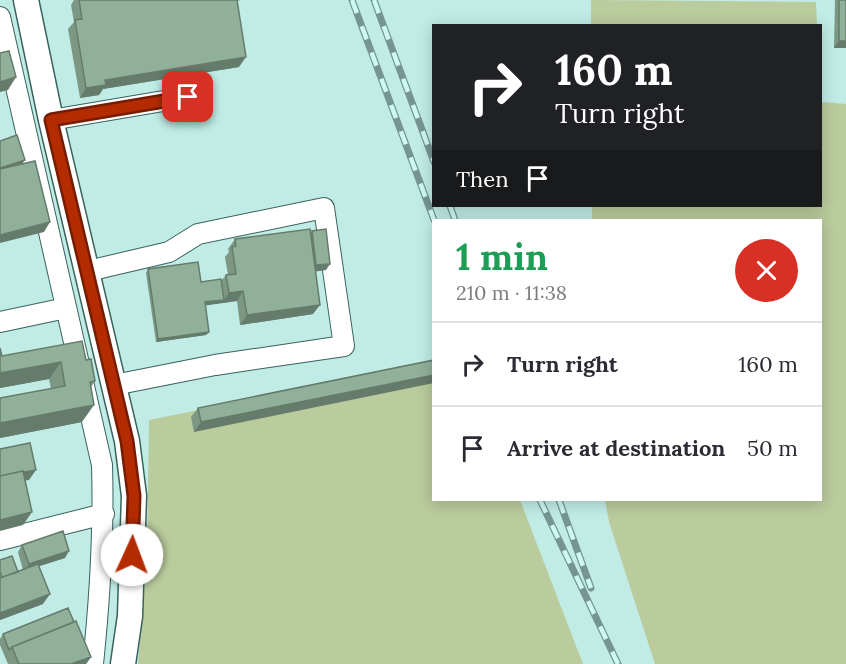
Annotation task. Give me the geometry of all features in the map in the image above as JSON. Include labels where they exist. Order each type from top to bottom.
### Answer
[{"type":"main road","points":[[27,0],[51,120],[127,441],[134,496],[130,616],[123,664]]},
{"type":"street","points":[[0,17],[102,465],[104,514],[99,609],[93,664]]},
{"type":"street","points":[[51,120],[188,97]]},
{"type":"street","points":[[88,271],[169,252],[198,234],[324,208],[344,346],[215,365],[114,386]]},
{"type":"street","points":[[0,322],[66,308]]},
{"type":"street","points":[[0,540],[104,514]]},
{"type":"green space","points":[[591,0],[816,2],[817,24],[591,24]]},
{"type":"green space","points":[[822,102],[846,104],[846,664],[655,664],[609,522],[605,501],[822,501],[822,219],[592,219],[592,207],[822,207]]},
{"type":"green space","points":[[432,363],[432,501],[520,501],[583,664],[138,664],[147,556],[149,420]]},
{"type":"building","points":[[79,0],[237,0],[246,57],[105,80],[106,85],[86,88],[75,20],[82,19]]},
{"type":"building","points":[[839,0],[846,0],[846,41],[839,41]]},
{"type":"building","points":[[9,51],[16,77],[0,82],[0,53]]},
{"type":"building","points":[[17,135],[25,160],[0,168],[0,141]]},
{"type":"building","points":[[35,161],[50,222],[0,235],[0,169]]},
{"type":"building","points":[[310,229],[320,305],[247,315],[243,291],[229,293],[226,275],[236,274],[232,247],[236,246],[235,239]]},
{"type":"building","points":[[326,229],[330,264],[316,265],[312,231]]},
{"type":"building","points":[[198,262],[201,282],[221,279],[224,300],[205,302],[209,332],[158,339],[148,269]]},
{"type":"building","points":[[82,341],[86,360],[91,359],[95,381],[90,382],[94,405],[0,423],[0,398],[65,386],[61,362],[0,373],[0,348],[2,356]]},
{"type":"building","points":[[432,360],[432,375],[201,422],[198,408]]},
{"type":"building","points":[[30,443],[36,470],[0,476],[0,449]]},
{"type":"building","points":[[23,471],[32,512],[0,520],[0,476]]},
{"type":"building","points":[[63,531],[69,551],[29,564],[22,545]]},
{"type":"building","points":[[12,556],[18,572],[2,577],[0,560]]},
{"type":"building","points":[[38,564],[50,594],[0,613],[0,578]]},
{"type":"building","points":[[68,608],[74,622],[9,650],[3,634]]},
{"type":"building","points":[[76,621],[91,657],[71,664],[19,664],[12,647]]},
{"type":"railway","points":[[352,0],[434,219]]},
{"type":"railway","points":[[374,0],[432,157]]},
{"type":"railway","points":[[450,207],[455,219]]},
{"type":"railway","points":[[540,501],[618,664]]},
{"type":"railway","points":[[559,501],[591,588]]},
{"type":"route","points":[[132,555],[134,496],[127,441],[51,120],[188,97]]}]
